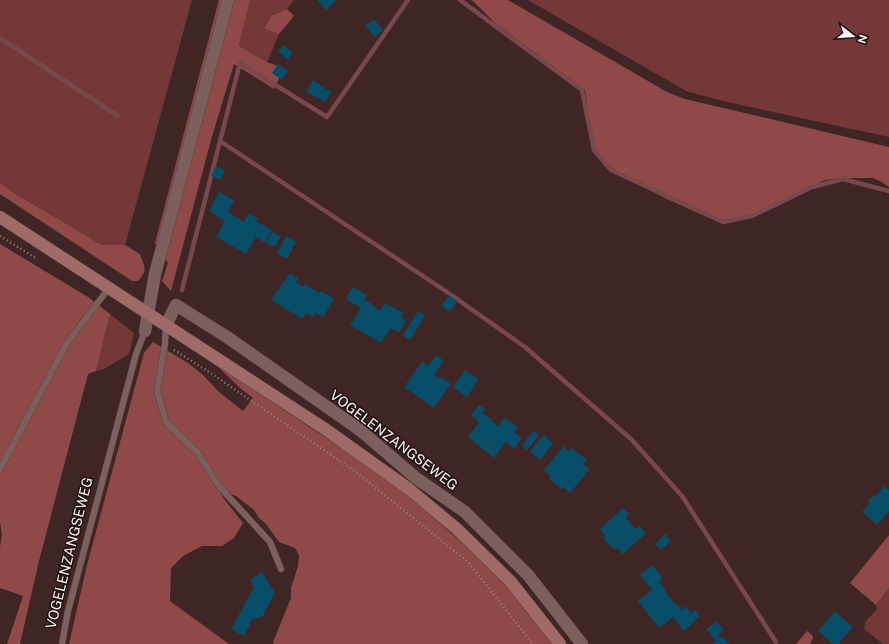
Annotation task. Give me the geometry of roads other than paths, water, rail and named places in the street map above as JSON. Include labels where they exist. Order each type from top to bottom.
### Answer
[{"type":"main road","points":[[0,217],[325,429],[409,489],[457,529],[511,582],[560,644]]},
{"type":"street","name":"VOGELENZANGSEWEG","points":[[145,331],[152,292],[228,0]]},
{"type":"street","name":"VOGELENZANGSEWEG","points":[[166,325],[176,306],[233,342],[360,430],[416,478],[465,512],[528,575],[582,644]]},
{"type":"street","points":[[409,489],[416,478]]},
{"type":"lane","points":[[0,469],[68,343],[110,288]]},
{"type":"lane","points":[[166,325],[165,344],[157,391],[166,422],[198,453],[218,484],[270,542],[281,569]]},
{"type":"lane","name":"VOGELENZANGSEWEG","points":[[62,644],[68,610],[90,524],[136,354],[145,331]]},
{"type":"waterway","points":[[182,290],[240,63],[327,117],[408,0]]},
{"type":"waterway","points":[[460,0],[582,90],[594,150],[611,170],[723,222],[752,216],[812,187],[843,179],[889,191]]},
{"type":"waterway","points":[[0,38],[118,116]]},
{"type":"waterway","points":[[220,141],[447,292],[525,347],[631,439],[682,496],[776,642]]}]
